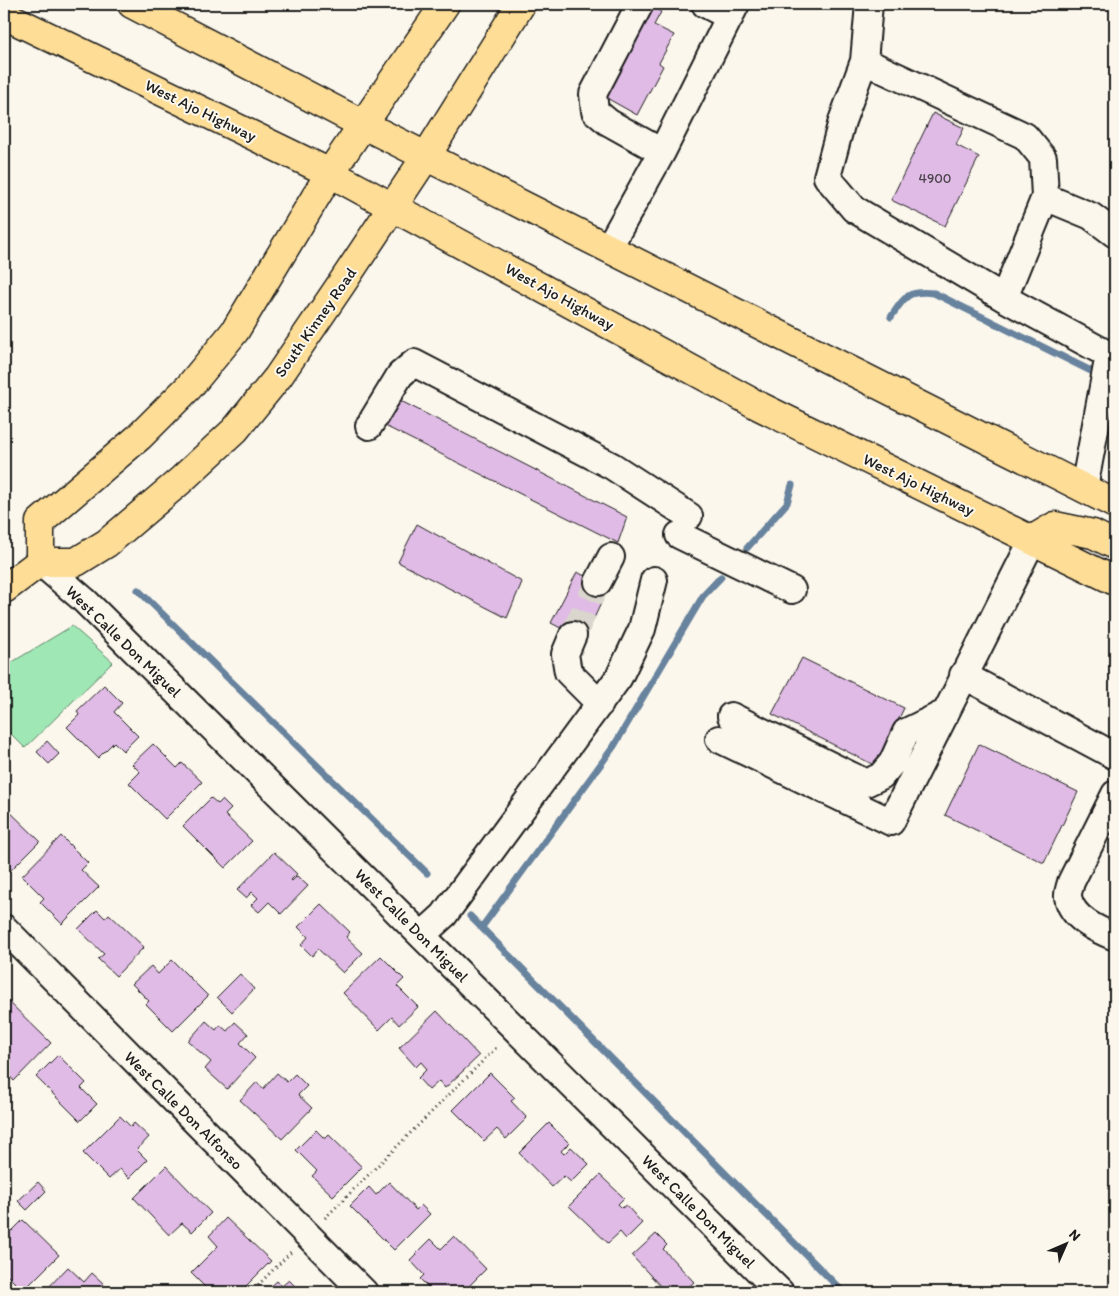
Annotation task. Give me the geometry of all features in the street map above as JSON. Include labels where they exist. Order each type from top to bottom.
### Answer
[{"type":"main road","points":[[132,4],[362,124],[427,155],[1115,504]]},
{"type":"main road","points":[[4,589],[40,562],[40,522],[139,437],[189,387],[235,331],[330,173],[445,4]]},
{"type":"main road","name":"South Kinney Road","points":[[40,562],[76,562],[107,542],[180,481],[235,430],[278,377],[393,207],[521,4]]},
{"type":"main road","name":"West Ajo Highway","points":[[4,15],[330,173],[469,246],[759,406],[1033,539],[1115,581]]},
{"type":"main road","points":[[1033,539],[1054,526],[1093,534],[1115,545]]},
{"type":"street","points":[[640,4],[593,94],[595,111],[608,122],[662,152]]},
{"type":"street","points":[[609,247],[662,152],[733,11],[705,4]]},
{"type":"street","points":[[869,4],[864,60],[842,121],[827,177],[854,209],[1004,298],[1109,355],[1084,488]]},
{"type":"street","points":[[864,60],[1024,136],[1043,158],[1045,196],[1004,298]]},
{"type":"street","points":[[1045,196],[1091,216],[1115,234]]},
{"type":"street","points":[[369,426],[400,375],[414,363],[612,466],[684,526],[792,590]]},
{"type":"street","points":[[719,739],[891,822],[963,675],[1033,539]]},
{"type":"street","points":[[598,582],[612,558]]},
{"type":"street","name":"West Calle Don Miguel","points":[[40,562],[84,600],[780,1292]]},
{"type":"street","points":[[422,935],[444,915],[619,677],[642,628],[654,580]]},
{"type":"street","points":[[574,635],[565,654],[568,672],[600,704]]},
{"type":"street","points":[[963,675],[1115,756]]},
{"type":"street","points":[[731,716],[866,783],[881,776],[892,762],[906,732],[945,713]]},
{"type":"street","points":[[1115,794],[1071,882],[1067,896],[1072,908],[1083,920],[1115,937]]},
{"type":"street","points":[[1115,824],[1088,880],[1086,891],[1098,910],[1115,921]]},
{"type":"street","name":"West Calle Don Alfonso","points":[[4,928],[364,1292]]},
{"type":"path","points":[[250,1292],[503,1041]]},
{"type":"green space","points":[[72,626],[113,662],[25,748],[4,727],[4,667]]},
{"type":"building","points":[[651,6],[661,12],[654,25],[674,35],[659,63],[663,66],[637,115],[603,96]]},
{"type":"building","points":[[933,113],[964,128],[956,145],[979,157],[945,226],[891,200]]},
{"type":"building","points":[[397,399],[627,517],[618,543],[385,426]]},
{"type":"building","points":[[417,524],[522,582],[507,618],[398,562]]},
{"type":"building","points":[[577,572],[608,588],[584,640],[551,623]]},
{"type":"building","points":[[802,658],[904,708],[876,766],[772,714]]},
{"type":"building","points":[[104,685],[122,703],[114,712],[138,736],[123,751],[114,742],[98,758],[67,727],[79,715],[77,711]]},
{"type":"building","points":[[47,741],[59,754],[49,764],[37,752]]},
{"type":"building","points":[[153,744],[177,768],[182,763],[202,782],[165,819],[129,783],[140,772],[132,764]]},
{"type":"building","points":[[979,744],[1078,792],[1044,863],[945,815]]},
{"type":"building","points":[[211,798],[218,804],[222,800],[231,809],[225,815],[252,841],[225,868],[183,826]]},
{"type":"building","points":[[4,806],[40,841],[9,872],[4,867]]},
{"type":"building","points":[[61,836],[88,863],[81,870],[99,887],[62,924],[40,902],[44,898],[22,876]]},
{"type":"building","points":[[274,852],[297,874],[292,881],[297,876],[308,886],[281,914],[269,902],[259,912],[251,905],[258,898],[252,892],[246,898],[237,890]]},
{"type":"building","points":[[321,904],[350,932],[346,937],[363,953],[343,973],[318,949],[312,956],[301,945],[308,937],[298,927]]},
{"type":"building","points":[[97,910],[105,918],[109,914],[144,947],[116,976],[98,959],[104,954],[78,929]]},
{"type":"building","points":[[381,956],[404,979],[397,986],[418,1007],[399,1025],[392,1017],[379,1030],[343,993]]},
{"type":"building","points":[[172,960],[208,996],[173,1031],[146,1004],[149,1001],[132,984],[151,966],[158,974]]},
{"type":"building","points":[[240,974],[254,989],[232,1012],[217,997]]},
{"type":"building","points":[[6,999],[51,1043],[14,1081],[4,1070],[4,1002]]},
{"type":"building","points":[[437,1011],[479,1056],[445,1088],[439,1081],[429,1090],[418,1078],[427,1069],[421,1062],[416,1067],[399,1048]]},
{"type":"building","points":[[206,1021],[216,1030],[220,1025],[227,1031],[235,1022],[248,1034],[240,1043],[255,1058],[227,1089],[205,1069],[211,1062],[188,1041]]},
{"type":"building","points":[[58,1055],[86,1083],[81,1088],[97,1104],[80,1121],[36,1077]]},
{"type":"building","points":[[277,1073],[287,1082],[295,1074],[307,1086],[298,1095],[312,1108],[282,1139],[240,1100],[257,1082],[263,1089]]},
{"type":"building","points":[[490,1073],[515,1098],[511,1101],[527,1118],[506,1139],[497,1129],[484,1141],[453,1110]]},
{"type":"building","points":[[120,1116],[131,1127],[134,1123],[149,1137],[137,1150],[147,1160],[129,1178],[120,1169],[109,1179],[83,1153]]},
{"type":"building","points":[[549,1123],[569,1143],[561,1151],[564,1154],[571,1147],[589,1164],[571,1182],[564,1176],[552,1187],[519,1153]]},
{"type":"building","points":[[316,1130],[325,1139],[329,1135],[362,1167],[333,1196],[312,1176],[317,1171],[296,1150]]},
{"type":"building","points":[[166,1166],[211,1213],[192,1232],[182,1223],[169,1235],[134,1198]]},
{"type":"building","points":[[600,1175],[624,1198],[618,1204],[622,1208],[626,1205],[642,1223],[626,1239],[620,1232],[608,1243],[569,1206]]},
{"type":"building","points":[[38,1182],[46,1191],[27,1210],[18,1201]]},
{"type":"building","points":[[389,1182],[416,1210],[421,1205],[430,1214],[394,1250],[350,1206],[369,1187],[376,1195]]},
{"type":"building","points":[[226,1218],[271,1261],[240,1292],[210,1292],[191,1273],[218,1246],[209,1236]]},
{"type":"building","points":[[23,1220],[59,1255],[23,1291],[4,1272],[4,1257],[6,1254],[4,1252],[4,1223],[12,1231]]},
{"type":"building","points":[[656,1234],[667,1245],[663,1249],[694,1282],[683,1292],[672,1292],[669,1289],[666,1292],[632,1256]]},
{"type":"building","points":[[454,1236],[486,1269],[463,1292],[433,1292],[420,1279],[424,1275],[410,1260],[431,1239],[441,1249]]},
{"type":"building","points":[[68,1267],[84,1282],[92,1273],[104,1284],[96,1292],[44,1292]]},
{"type":"building","points":[[289,1280],[299,1290],[297,1292],[265,1292],[277,1281],[282,1286]]},
{"type":"waterway","points":[[891,317],[908,296],[925,292],[934,293],[1093,372]]},
{"type":"waterway","points":[[747,548],[787,503],[792,485]]},
{"type":"waterway","points":[[482,927],[614,746],[703,596],[721,577]]},
{"type":"waterway","points":[[138,590],[427,873]]},
{"type":"waterway","points":[[470,916],[843,1292]]},
{"type":"tunnel","points":[[573,635],[598,582]]}]
